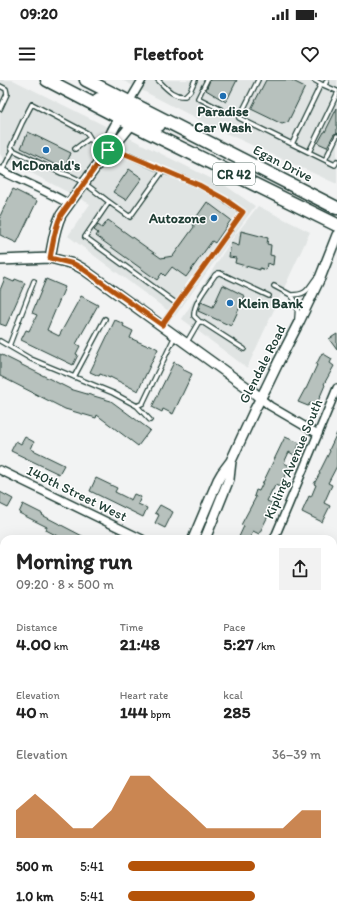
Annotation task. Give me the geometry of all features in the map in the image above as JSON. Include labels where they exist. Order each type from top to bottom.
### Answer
[{"type":"highway","name":"CR 42","points":[[47,80],[126,121],[337,225]]},
{"type":"highway","points":[[55,80],[119,106],[124,106],[129,102]]},
{"type":"highway","name":"Egan Drive","points":[[86,80],[337,208]]},
{"type":"highway","points":[[126,121],[130,115],[142,118],[247,162]]},
{"type":"street","points":[[129,102],[142,80]]},
{"type":"street","points":[[50,258],[55,231],[61,215],[108,150],[116,144],[126,121]]},
{"type":"street","points":[[108,150],[108,140],[116,123],[126,121]]},
{"type":"street","points":[[1,170],[69,204]]},
{"type":"street","name":"Glendale Road","points":[[195,535],[218,480],[231,461],[260,398],[292,338],[337,236]]},
{"type":"street","points":[[0,260],[50,258],[74,264],[176,335],[270,406],[318,434]]},
{"type":"street","name":"Kipling Avenue South","points":[[276,535],[337,388]]},
{"type":"street","name":"Glendale Road","points":[[207,535],[229,479],[231,461]]},
{"type":"street","name":"140th Street West","points":[[0,470],[134,535]]},
{"type":"lane","points":[[158,80],[166,89],[180,96],[186,96],[195,80]]},
{"type":"lane","points":[[208,80],[198,98],[222,110]]},
{"type":"lane","points":[[258,80],[239,118],[325,160],[336,163]]},
{"type":"lane","points":[[309,152],[337,93],[314,80]]},
{"type":"lane","points":[[292,144],[327,80]]},
{"type":"lane","points":[[0,86],[6,89],[7,94],[0,109]]},
{"type":"lane","points":[[1,170],[13,150],[11,147],[32,104],[87,133],[92,141],[108,150]]},
{"type":"lane","points":[[331,106],[337,104]]},
{"type":"lane","points":[[325,160],[337,136]]},
{"type":"lane","points":[[75,149],[90,138]]},
{"type":"lane","points":[[116,144],[123,153],[199,185],[226,200],[243,212],[162,325]]},
{"type":"lane","points":[[13,150],[84,183],[130,217],[163,171]]},
{"type":"lane","points":[[109,202],[85,237],[176,304]]},
{"type":"lane","points":[[291,295],[300,295],[304,293],[326,262]]},
{"type":"lane","points":[[244,349],[200,322],[194,316],[193,310],[218,272],[269,296]]},
{"type":"lane","points":[[9,346],[34,281]]},
{"type":"lane","points":[[274,286],[291,295],[297,302],[298,311],[292,338]]},
{"type":"lane","points":[[74,377],[105,319]]},
{"type":"lane","points":[[186,343],[200,322]]},
{"type":"lane","points":[[137,406],[143,403],[176,335]]},
{"type":"lane","points":[[0,341],[31,359],[113,393],[137,406],[150,420]]},
{"type":"shaded area","points":[[0,80],[13,80],[226,186],[255,206],[175,316],[68,236],[90,204],[3,158],[0,154]]},
{"type":"shaded area","points":[[122,80],[337,80],[337,184],[219,130]]},
{"type":"shaded area","points":[[258,206],[310,232],[247,368],[182,319],[230,242]]},
{"type":"building","name":"Paradise Car Wash","points":[[210,80],[237,80],[226,102],[206,90]]},
{"type":"building","points":[[266,80],[291,80],[305,87],[288,122],[282,124],[251,109]]},
{"type":"building","points":[[337,108],[337,133],[334,134],[327,147],[318,143]]},
{"type":"building","name":"McDonald's","points":[[28,132],[71,153],[64,169],[21,148]]},
{"type":"building","points":[[129,169],[142,178],[126,200],[113,192]]},
{"type":"building","points":[[13,189],[37,201],[17,243],[0,235],[0,216]]},
{"type":"building","points":[[207,202],[231,220],[215,243],[212,241],[186,277],[172,267],[165,276],[162,273],[157,280],[96,236],[98,233],[94,230],[98,225],[102,228],[108,220],[161,258],[173,256],[194,227],[193,222]]},
{"type":"building","points":[[241,231],[268,238],[267,244],[271,245],[270,255],[274,256],[273,265],[267,263],[266,270],[260,268],[260,270],[235,263],[236,258],[229,257],[231,243],[239,246]]},
{"type":"building","points":[[5,278],[14,282],[15,279],[25,283],[6,326],[0,324],[0,290]]},
{"type":"building","points":[[46,279],[65,287],[47,330],[59,336],[81,296],[98,305],[76,344],[80,346],[76,354],[78,355],[73,365],[21,340],[26,330],[29,331],[37,315],[32,313]]},
{"type":"building","points":[[223,285],[245,296],[231,326],[198,311],[201,302],[213,307]]},
{"type":"building","points":[[115,320],[124,324],[123,326],[133,331],[130,338],[148,346],[149,344],[158,349],[138,391],[110,377],[100,374],[99,376],[90,372]]},
{"type":"building","points":[[337,334],[337,350],[329,339]]},
{"type":"building","points":[[322,353],[332,359],[330,363],[334,366],[324,384],[325,385],[316,406],[310,403],[308,406],[298,402],[306,389]]},
{"type":"building","points":[[0,354],[70,389],[111,401],[150,430],[138,446],[97,415],[96,418],[65,409],[0,376]]},
{"type":"building","points":[[174,362],[183,367],[182,369],[192,374],[173,414],[163,409],[162,412],[152,407]]},
{"type":"building","points":[[337,433],[337,466],[328,483],[332,485],[324,503],[330,506],[322,522],[302,512],[309,496],[311,497],[316,485],[314,484]]},
{"type":"building","points":[[25,437],[34,442],[31,449],[64,465],[59,474],[11,451],[16,441],[21,444]]},
{"type":"building","points":[[285,437],[300,443],[294,455],[289,452],[284,463],[290,466],[280,487],[275,485],[272,490],[267,501],[274,504],[259,534],[253,531],[252,535],[240,535],[244,526],[241,525],[256,497],[254,496],[256,490],[259,491]]},
{"type":"building","points":[[96,478],[117,488],[115,492],[131,500],[134,494],[141,497],[138,504],[147,508],[143,517],[90,491]]},
{"type":"building","points":[[0,492],[13,499],[8,508],[0,504]]},
{"type":"building","points":[[23,504],[80,535],[55,535],[46,530],[47,527],[19,513]]},
{"type":"building","points":[[160,505],[173,512],[165,528],[155,523],[159,515],[155,513]]},
{"type":"place","name":"Paradise Car Wash","points":[[223,96]]},
{"type":"place","name":"McDonald's","points":[[46,150]]},
{"type":"place","name":"Autozone","points":[[214,218]]},
{"type":"place","name":"Klein Bank","points":[[230,303]]},
{"type":"route","points":[[116,144],[123,153],[199,185],[226,200],[243,212],[162,325],[83,269],[74,264],[50,258],[55,231],[61,215],[108,150],[116,144]]}]
